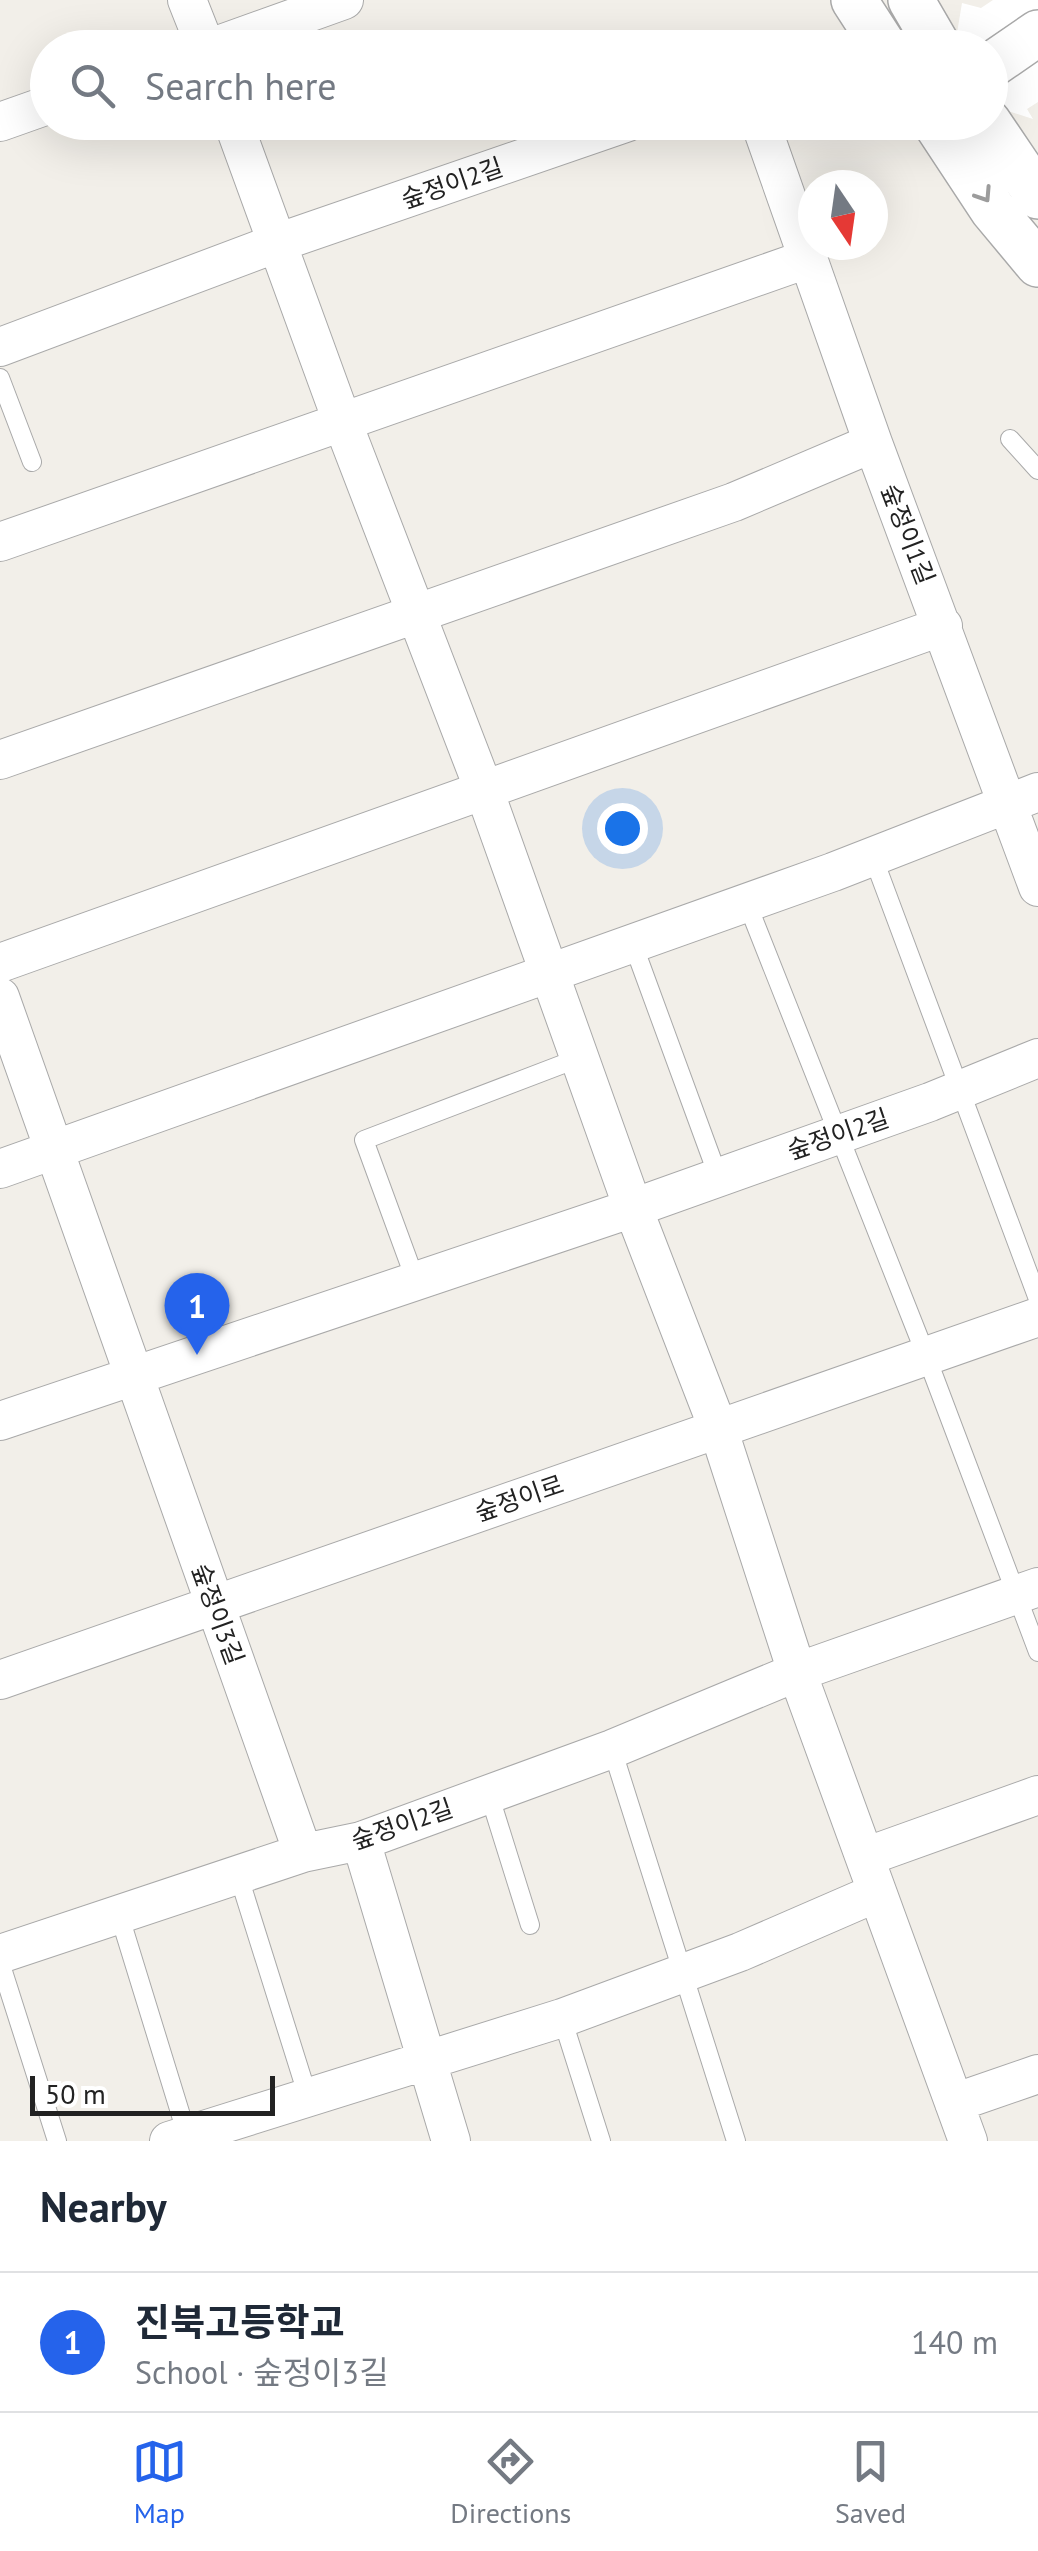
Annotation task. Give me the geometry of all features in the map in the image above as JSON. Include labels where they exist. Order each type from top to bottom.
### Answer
[{"type":"street","points":[[187,0],[200,30]]},
{"type":"street","points":[[259,30],[344,0]]},
{"type":"street","points":[[854,0],[873,30]]},
{"type":"street","points":[[911,0],[928,30]]},
{"type":"street","points":[[1008,54],[1038,33]]},
{"type":"street","points":[[0,122],[30,111]]},
{"type":"street","points":[[239,140],[484,790],[633,1208],[718,1428],[797,1672],[968,2141]]},
{"type":"street","name":"숲정이2길","points":[[0,347],[276,243],[576,140]]},
{"type":"street","name":"숲정이1길","points":[[766,140],[798,233]]},
{"type":"street","points":[[947,140],[993,210],[1038,264]]},
{"type":"street","points":[[1000,140],[1038,196]]},
{"type":"street","points":[[0,542],[804,260]]},
{"type":"street","name":"숲정이1길","points":[[807,260],[943,626],[1022,798],[1038,887]]},
{"type":"street","points":[[0,760],[734,502],[873,443]]},
{"type":"street","points":[[0,962],[943,626]]},
{"type":"street","points":[[0,1169],[833,872],[1022,798]]},
{"type":"street","name":"숲정이3길","points":[[0,997],[302,1852]]},
{"type":"street","points":[[945,1096],[1038,1058]]},
{"type":"street","name":"숲정이2길","points":[[415,1279],[633,1208],[945,1096]]},
{"type":"street","points":[[0,1421],[415,1279]]},
{"type":"street","name":"숲정이로","points":[[0,1680],[1038,1316]]},
{"type":"street","name":"숲정이2길","points":[[0,1954],[302,1852],[361,1841],[612,1749],[797,1672],[1027,1591]]},
{"type":"street","points":[[864,1856],[1038,1795]]},
{"type":"street","points":[[361,1841],[452,2141]]},
{"type":"street","points":[[178,2138],[562,2018],[740,1952],[876,1893]]},
{"type":"street","points":[[954,2103],[1038,2074]]},
{"type":"lane","points":[[0,378],[32,462]]},
{"type":"lane","points":[[1010,440],[1038,470]]},
{"type":"lane","points":[[873,856],[945,1096],[1038,1299]]},
{"type":"lane","points":[[747,903],[927,1358],[1027,1591],[1038,1652]]},
{"type":"lane","points":[[633,944],[718,1176]]},
{"type":"lane","points":[[415,1279],[364,1140],[578,1058]]},
{"type":"lane","points":[[612,1749],[736,2141]]},
{"type":"lane","points":[[488,1794],[530,1926]]},
{"type":"lane","points":[[238,1874],[308,2098]]},
{"type":"lane","points":[[119,1914],[178,2138]]},
{"type":"lane","points":[[0,1962],[57,2141]]},
{"type":"lane","points":[[562,2018],[600,2141]]},
{"type":"pier","points":[[993,0],[1038,0],[1038,102],[1027,109],[1033,119],[1008,111],[1008,30],[958,30],[962,3],[981,8]]},
{"type":"place","name":"진북고등학교","points":[[197,1355]]}]
